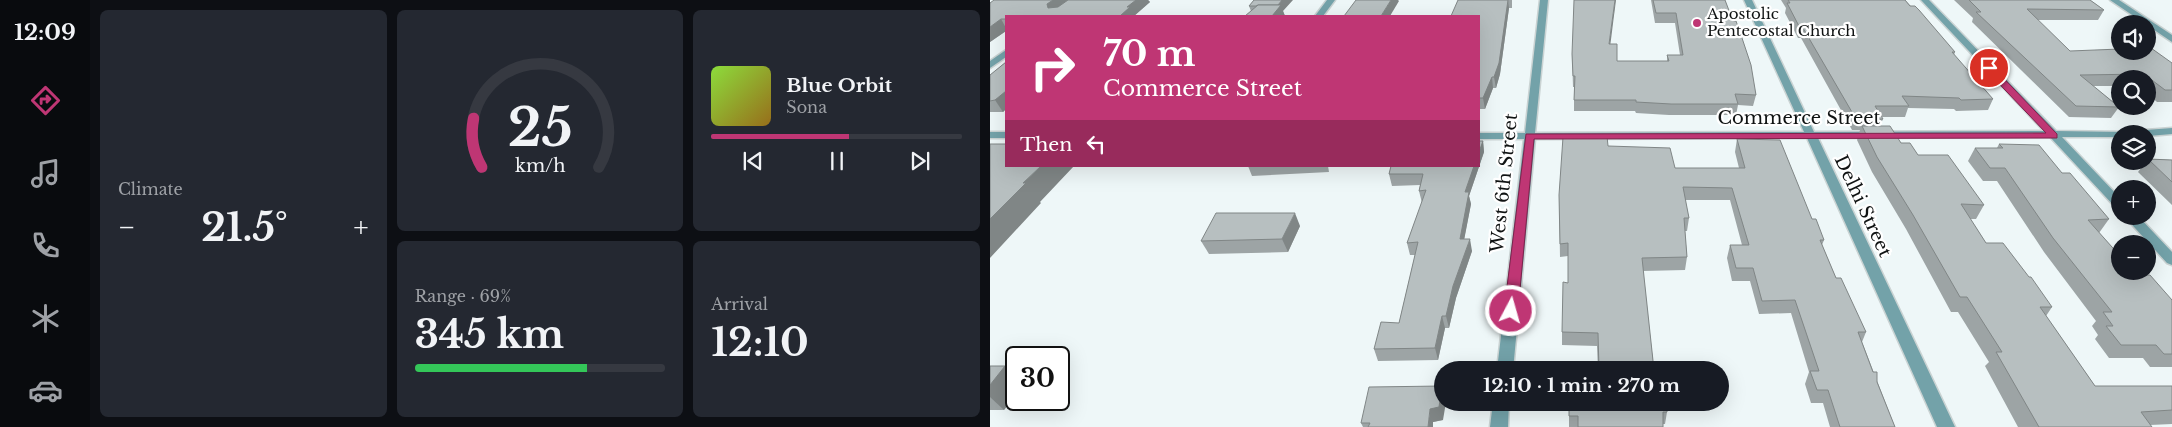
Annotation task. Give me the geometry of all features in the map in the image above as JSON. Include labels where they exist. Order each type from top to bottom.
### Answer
[{"type":"street","points":[[1320,15],[1330,0]]},
{"type":"street","name":"West 6th Street","points":[[1506,361],[1544,0]]},
{"type":"street","name":"Delhi Street","points":[[1748,0],[1946,427]]},
{"type":"street","points":[[1925,0],[2111,196]]},
{"type":"street","points":[[2114,0],[2172,39]]},
{"type":"street","points":[[990,65],[1005,54]]},
{"type":"street","points":[[2156,132],[2172,131]]},
{"type":"street","name":"Commerce Street","points":[[1480,136],[2054,136],[2111,134]]},
{"type":"street","points":[[990,135],[1005,135]]},
{"type":"street","points":[[2139,225],[2172,260]]},
{"type":"street","points":[[1499,427],[1500,411]]},
{"type":"building","points":[[994,0],[1053,0],[1047,4],[1048,8],[1058,7],[1068,0],[1136,0],[1121,15],[1005,15],[1005,19],[1001,19],[990,27],[990,3]]},
{"type":"building","points":[[1254,0],[1282,0],[1278,5],[1249,6]]},
{"type":"building","points":[[1356,0],[1391,0],[1382,15],[1345,15]]},
{"type":"building","points":[[1458,0],[1508,0],[1499,63],[1483,98],[1480,98],[1480,15],[1451,15]]},
{"type":"building","points":[[1574,0],[1615,0],[1609,44],[1617,44],[1617,61],[1669,61],[1667,55],[1683,55],[1676,13],[1656,13],[1653,0],[1725,0],[1733,21],[1736,21],[1751,65],[1756,95],[1735,94],[1738,104],[1671,104],[1636,102],[1636,100],[1574,100],[1575,76],[1573,76],[1572,54]]},
{"type":"building","points":[[1788,0],[1905,0],[1910,6],[1915,6],[1919,10],[1993,99],[1961,100],[1959,98],[1902,96],[1909,106],[1875,106],[1883,119],[1856,119],[1803,28],[1800,28],[1787,3],[1790,3]]},
{"type":"building","points":[[1969,0],[2090,0],[2104,10],[2027,9],[2070,51],[2111,49],[2111,60],[2156,60],[2156,52],[2172,63],[2172,90],[2165,90],[2156,83],[2156,70],[2111,70],[2111,75],[2080,75],[2111,100],[2111,107],[2076,106],[1976,12],[1981,12]]},
{"type":"building","points":[[1258,5],[1281,5],[1273,15],[1246,15]]},
{"type":"building","points":[[1005,63],[1005,92],[995,100],[990,101],[990,75]]},
{"type":"building","points":[[1862,126],[1890,126],[1901,143],[1910,143],[1918,155],[1948,155],[1984,205],[1961,204],[1986,243],[2003,243],[2029,277],[2031,277],[2052,307],[2040,307],[2095,386],[2172,386],[2172,410],[2141,412],[2152,427],[2039,427],[1996,352],[2002,352],[1967,297],[1960,297],[1877,157]]},
{"type":"building","points":[[1607,136],[1608,146],[1670,148],[1675,168],[1745,168],[1737,139],[1780,140],[1812,219],[1816,219],[1824,240],[1820,240],[1836,278],[1841,278],[1866,332],[1858,332],[1873,372],[1877,372],[1877,382],[1895,427],[1840,427],[1828,390],[1817,390],[1810,371],[1819,371],[1795,300],[1762,301],[1753,268],[1736,268],[1730,245],[1749,245],[1732,188],[1683,187],[1689,218],[1684,218],[1687,257],[1642,258],[1653,361],[1599,361],[1598,333],[1562,332],[1563,282],[1568,283],[1568,243],[1560,244],[1559,195],[1563,137]]},
{"type":"building","points":[[990,144],[1005,144],[1005,167],[1040,167],[990,219]]},
{"type":"building","points":[[1999,144],[2039,145],[2062,173],[2070,173],[2109,219],[2088,220],[2111,246],[2111,280],[2154,280],[2172,300],[2172,354],[2164,354],[2156,345],[2121,345],[2106,326],[2113,326],[2103,312],[2112,312],[2053,238],[2005,168],[1990,168],[1975,148],[2003,148]]},
{"type":"building","points":[[2156,159],[2172,160],[2172,182],[2156,167]]},
{"type":"building","points":[[1391,167],[1474,167],[1465,192],[1469,192],[1460,239],[1470,239],[1453,286],[1446,316],[1442,316],[1435,348],[1374,349],[1381,322],[1399,323],[1418,242],[1407,243],[1426,190],[1419,191],[1423,174],[1389,174]]},
{"type":"building","points":[[1216,213],[1295,213],[1282,239],[1201,241]]},
{"type":"building","points":[[990,366],[1005,366],[990,385]]},
{"type":"building","points":[[1434,386],[1434,408],[1430,409],[1428,427],[1368,427],[1370,423],[1361,423],[1369,387]]},
{"type":"building","points":[[1569,411],[1667,411],[1663,412],[1663,427],[1578,427],[1578,416],[1569,416]]},
{"type":"place","name":"Apostolic Pentecostal Church","points":[[1697,23]]},
{"type":"route","points":[[1511,311],[1530,136],[2054,136],[1989,68]]}]
